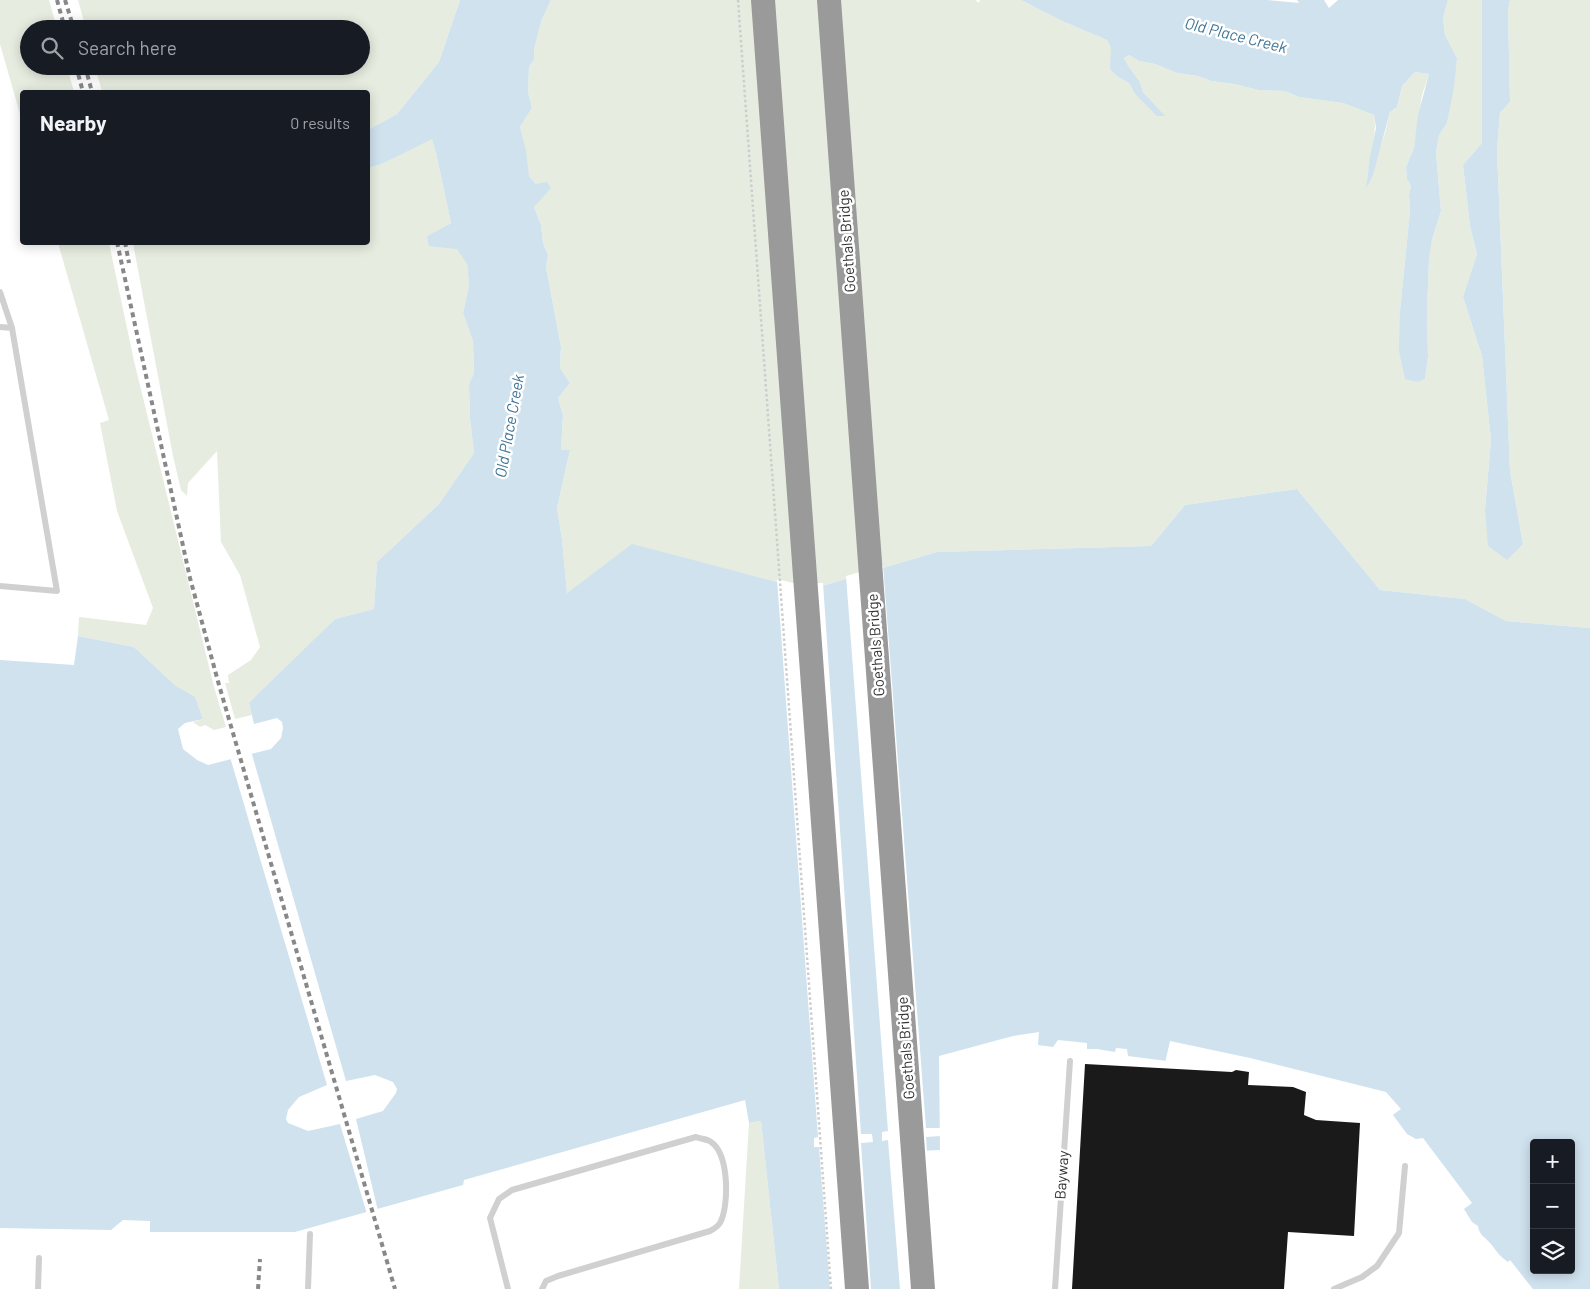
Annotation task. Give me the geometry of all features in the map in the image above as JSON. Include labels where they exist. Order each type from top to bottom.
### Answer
[{"type":"highway","points":[[763,0],[857,1289]]},
{"type":"highway","name":"Goethals Bridge","points":[[830,0],[923,1289]]},
{"type":"lane","points":[[0,292],[12,328],[57,591],[0,586]]},
{"type":"lane","points":[[0,327],[12,328]]},
{"type":"lane","name":"Bayway","points":[[1054,1289],[1070,1061]]},
{"type":"lane","points":[[508,1289],[490,1218],[499,1199],[512,1190],[696,1137],[711,1142],[718,1149],[725,1172],[726,1196],[721,1221],[716,1228],[710,1232],[558,1276],[546,1281],[542,1289]]},
{"type":"lane","points":[[1334,1289],[1362,1276],[1377,1266],[1399,1233],[1405,1166]]},
{"type":"lane","points":[[308,1289],[310,1234]]},
{"type":"lane","points":[[38,1289],[39,1258]]},
{"type":"path","points":[[738,0],[831,1289]]},
{"type":"shaded area","points":[[0,0],[49,0],[55,20],[20,20],[20,75],[69,75],[73,90],[20,90],[20,114],[0,44]]},
{"type":"shaded area","points":[[78,0],[460,0],[439,62],[397,114],[370,129],[370,90],[101,90],[97,75],[370,75],[370,20],[84,20]]},
{"type":"shaded area","points":[[551,0],[975,0],[979,3],[980,0],[1021,0],[1062,21],[1107,40],[1111,48],[1118,77],[1129,83],[1135,94],[1164,116],[1143,92],[1140,82],[1124,58],[1129,55],[1139,61],[1211,81],[1258,90],[1285,91],[1299,97],[1343,103],[1374,115],[1375,133],[1367,188],[1390,112],[1397,107],[1402,86],[1415,72],[1429,74],[1422,95],[1414,148],[1406,167],[1407,179],[1411,186],[1409,195],[1410,211],[1400,311],[1418,382],[1425,379],[1428,357],[1429,259],[1432,240],[1441,211],[1436,153],[1439,135],[1447,123],[1457,58],[1445,35],[1443,18],[1448,0],[1482,0],[1482,143],[1463,165],[1470,226],[1477,254],[1463,297],[1482,356],[1491,440],[1485,509],[1523,544],[1510,471],[1497,150],[1500,113],[1510,102],[1508,11],[1510,0],[1590,0],[1590,628],[1506,621],[1465,599],[1380,590],[1297,489],[1185,505],[1151,546],[937,552],[822,586],[793,586],[632,545],[567,593],[557,508],[570,450],[561,450],[563,415],[558,398],[570,383],[560,368],[561,347],[546,267],[548,255],[543,243],[541,225],[534,207],[536,184],[529,176],[520,127],[532,108],[528,92],[529,67],[534,59],[534,49],[542,19]]},
{"type":"shaded area","points":[[432,138],[451,223],[427,236],[458,249],[467,264],[469,285],[463,313],[473,341],[474,373],[469,384],[470,419],[474,453],[439,504],[377,562],[374,609],[335,619],[249,704],[252,715],[235,719],[225,683],[229,683],[228,675],[251,660],[260,647],[240,575],[221,542],[217,451],[188,483],[187,496],[181,490],[133,245],[370,245],[370,167],[382,164]]},
{"type":"shaded area","points":[[59,245],[109,245],[134,361],[214,687],[226,727],[214,730],[205,725],[200,727],[193,722],[203,719],[195,698],[176,686],[134,647],[78,636],[79,617],[146,625],[153,608],[117,511],[100,423],[109,420]]},
{"type":"shaded area","points":[[761,1121],[779,1289],[739,1289],[749,1123]]},
{"type":"water","name":"Old Place Creek","points":[[460,0],[551,0],[542,19],[534,49],[534,59],[529,67],[528,92],[532,108],[520,127],[526,151],[529,176],[536,184],[547,182],[551,188],[534,207],[541,225],[543,243],[548,255],[546,267],[561,347],[560,368],[570,383],[558,398],[563,415],[561,450],[570,450],[557,508],[567,593],[632,544],[793,586],[822,586],[937,552],[1151,546],[1185,505],[1297,489],[1380,590],[1465,599],[1506,621],[1590,628],[1590,1289],[1533,1289],[1510,1260],[1508,1262],[1500,1255],[1481,1234],[1478,1226],[1472,1222],[1464,1209],[1472,1203],[1423,1138],[1416,1139],[1407,1134],[1393,1115],[1388,1118],[1377,1106],[1242,1068],[1213,1067],[1128,1056],[1127,1049],[1116,1048],[1115,1052],[1087,1049],[1087,1043],[1058,1040],[1053,1047],[1038,1045],[1039,1032],[1013,1036],[939,1056],[940,1150],[919,1151],[907,1179],[901,1289],[779,1289],[761,1121],[749,1123],[745,1100],[464,1180],[463,1185],[295,1232],[150,1232],[150,1221],[123,1220],[111,1230],[0,1228],[0,660],[74,665],[78,636],[134,647],[176,686],[195,697],[203,719],[185,723],[178,729],[183,749],[197,760],[208,765],[271,749],[281,738],[282,722],[277,718],[254,724],[249,703],[335,619],[374,609],[377,562],[439,504],[474,453],[470,419],[469,384],[474,373],[473,341],[463,313],[469,285],[467,264],[457,249],[429,246],[427,236],[451,223],[432,139],[382,164],[370,167],[370,129],[397,114],[439,62]]},
{"type":"water","name":"Old Place Creek","points":[[1021,0],[1267,0],[1299,3],[1297,0],[1324,0],[1329,8],[1338,0],[1448,0],[1443,18],[1445,35],[1457,58],[1447,123],[1439,135],[1436,153],[1441,211],[1432,240],[1429,259],[1428,357],[1425,379],[1418,382],[1405,379],[1399,351],[1400,311],[1411,186],[1407,179],[1406,167],[1414,148],[1418,115],[1429,74],[1415,72],[1402,86],[1397,107],[1390,112],[1373,175],[1366,189],[1376,128],[1374,115],[1343,103],[1299,97],[1285,91],[1258,90],[1177,73],[1155,64],[1139,61],[1129,55],[1124,58],[1140,82],[1143,92],[1165,116],[1157,116],[1135,94],[1129,83],[1118,77],[1110,69],[1111,48],[1107,40],[1062,21]]},
{"type":"water","points":[[1482,0],[1510,0],[1508,11],[1510,102],[1500,113],[1497,150],[1510,471],[1523,544],[1507,560],[1488,546],[1485,509],[1491,440],[1482,356],[1463,297],[1477,254],[1470,226],[1463,165],[1482,143]]},
{"type":"pier","points":[[883,565],[926,1128],[940,1128],[941,1136],[926,1137],[927,1153],[921,1153],[909,1181],[903,1289],[900,1289],[888,1140],[882,1141],[882,1132],[888,1131],[846,576]]},
{"type":"pier","points":[[777,579],[793,583],[823,583],[861,1134],[872,1134],[873,1142],[861,1143],[871,1289],[830,1289],[819,1147],[814,1147],[814,1138],[818,1137]]},
{"type":"pier","points":[[251,751],[346,1081],[375,1075],[393,1082],[397,1089],[383,1111],[356,1119],[378,1211],[367,1214],[340,1124],[308,1131],[288,1123],[286,1119],[288,1110],[299,1097],[327,1085],[230,757]]},
{"type":"pier","points":[[1170,1041],[1250,1058],[1386,1092],[1401,1109],[1386,1120],[1376,1108],[1242,1070],[1212,1069],[1165,1063]]},
{"type":"building","points":[[1085,1064],[1249,1072],[1248,1085],[1293,1087],[1306,1092],[1304,1115],[1316,1120],[1360,1123],[1354,1236],[1288,1232],[1284,1289],[1072,1289]]},
{"type":"railway","points":[[57,0],[63,20]]},
{"type":"railway","points":[[65,0],[71,20]]},
{"type":"railway","points":[[78,75],[82,90]]},
{"type":"railway","points":[[87,75],[91,90]]},
{"type":"railway","points":[[118,245],[190,578],[219,685],[395,1289]]},
{"type":"railway","points":[[126,245],[129,263]]},
{"type":"railway","points":[[258,1289],[260,1259]]}]
